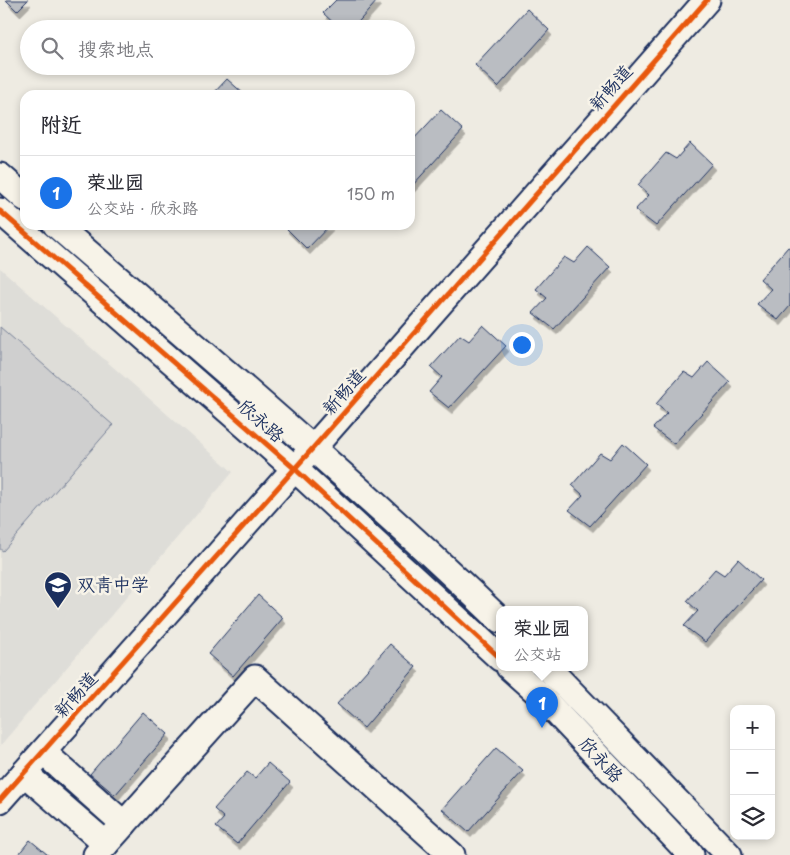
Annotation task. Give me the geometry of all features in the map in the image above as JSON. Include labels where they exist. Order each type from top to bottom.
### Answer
[{"type":"street","name":"新畅道","points":[[0,800],[295,469],[707,0]]},
{"type":"street","points":[[0,176],[20,194]]},
{"type":"street","name":"欣永路","points":[[0,211],[20,228]]},
{"type":"street","name":"欣永路","points":[[22,230],[295,469],[496,654]]},
{"type":"street","name":"欣永路","points":[[62,230],[313,448],[439,561],[496,616]]},
{"type":"street","name":"欣永路","points":[[513,671],[538,693],[691,855]]},
{"type":"street","name":"欣永路","points":[[551,671],[729,855]]},
{"type":"street","points":[[24,773],[101,850],[255,678],[452,855]]},
{"type":"street","points":[[43,752],[124,824]]},
{"type":"street","points":[[710,835],[735,855]]},
{"type":"shaded area","name":"双青中学","points":[[0,268],[233,472],[0,746]]},
{"type":"shaded area","points":[[0,327],[113,425],[3,551],[0,549]]},
{"type":"building","points":[[6,0],[28,0],[17,11]]},
{"type":"building","points":[[336,0],[378,0],[360,20],[330,20],[323,13]]},
{"type":"building","points":[[527,9],[549,30],[498,87],[475,65]]},
{"type":"building","points":[[227,79],[239,90],[217,90]]},
{"type":"building","points":[[441,110],[463,130],[415,183],[415,138]]},
{"type":"building","points":[[690,143],[712,164],[656,226],[635,210],[649,195],[638,185],[666,153],[676,159]]},
{"type":"building","points":[[288,230],[325,230],[307,249]]},
{"type":"building","points":[[588,247],[610,267],[554,329],[533,313],[547,298],[536,289],[564,257],[574,263]]},
{"type":"building","points":[[788,247],[790,248],[790,306],[778,320],[757,304],[771,289],[760,279]]},
{"type":"building","points":[[483,325],[506,346],[449,408],[429,392],[442,377],[431,367],[460,335],[469,341]]},
{"type":"building","points":[[708,362],[730,382],[674,444],[653,428],[667,413],[656,404],[684,372],[694,378]]},
{"type":"building","points":[[623,443],[646,464],[590,526],[569,510],[583,495],[572,485],[600,453],[610,459]]},
{"type":"building","points":[[738,559],[761,580],[705,642],[684,626],[698,611],[687,601],[715,569],[724,575]]},
{"type":"building","points":[[258,595],[283,618],[233,676],[208,654]]},
{"type":"building","points":[[390,644],[416,667],[364,728],[337,704]]},
{"type":"building","points":[[143,712],[168,734],[115,795],[90,774]]},
{"type":"building","points":[[496,748],[523,771],[468,832],[442,809]]},
{"type":"building","points":[[268,763],[290,782],[237,844],[216,827],[224,818],[214,809],[247,772],[255,778]]},
{"type":"building","points":[[30,840],[48,855],[18,855]]},
{"type":"cycle path","points":[[0,800],[707,0]]},
{"type":"cycle path","points":[[0,211],[20,228]]},
{"type":"cycle path","points":[[22,230],[295,469],[496,654]]},
{"type":"place","name":"双青中学","points":[[58,609]]},
{"type":"place","name":"荣业园","points":[[542,728]]}]
